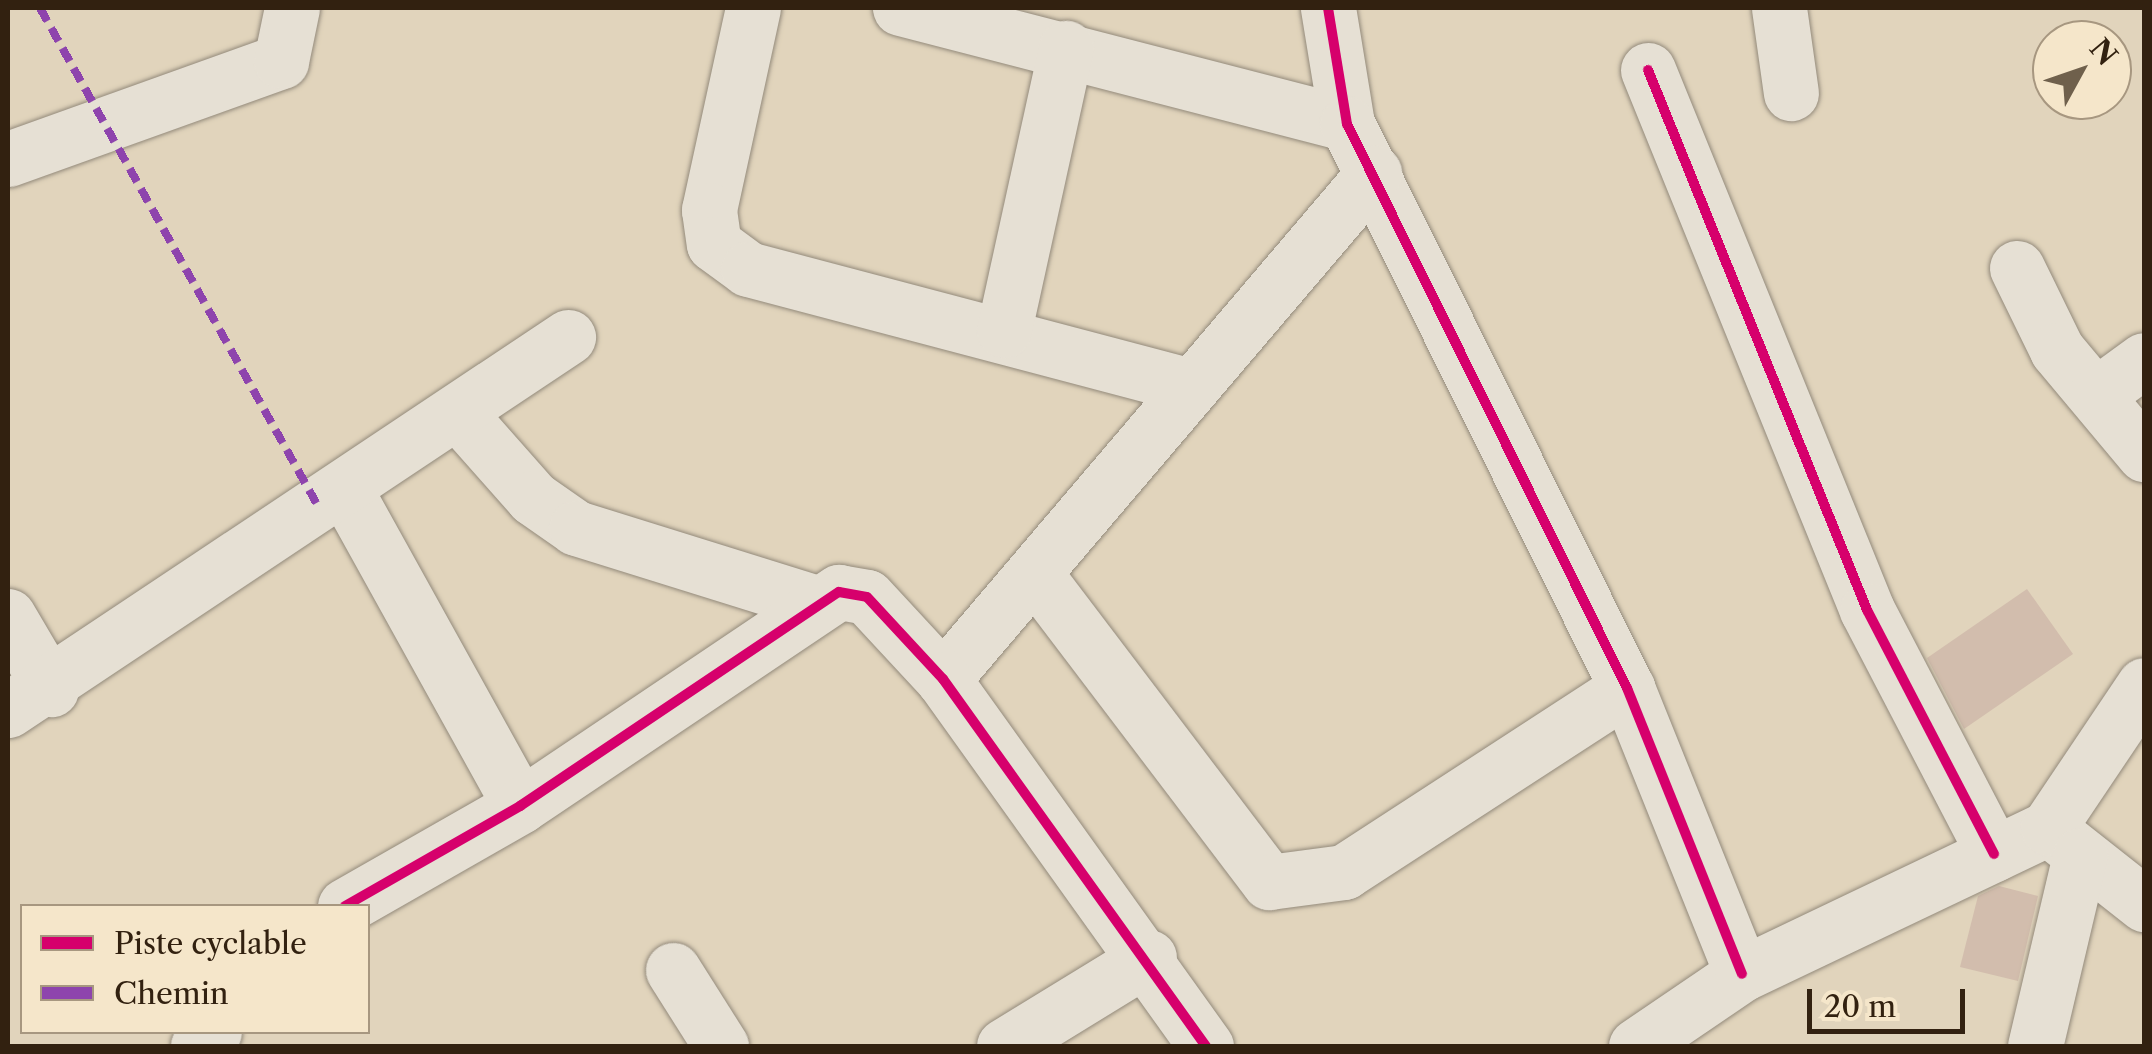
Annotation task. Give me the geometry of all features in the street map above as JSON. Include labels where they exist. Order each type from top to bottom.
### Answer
[{"type":"street","points":[[8,159],[99,119],[281,61],[292,8]]},
{"type":"street","points":[[753,8],[709,210],[714,244],[748,269],[1004,330],[1186,385]]},
{"type":"street","points":[[900,8],[1348,124]]},
{"type":"street","points":[[1328,8],[1348,124],[1627,688],[1742,974]]},
{"type":"street","points":[[1790,93],[1792,10]]},
{"type":"street","points":[[1004,330],[1066,48]]},
{"type":"street","points":[[1648,70],[1867,610],[1994,854]]},
{"type":"street","points":[[943,679],[1035,574],[1186,385],[1374,173]]},
{"type":"street","points":[[2017,268],[2057,350],[2144,454]]},
{"type":"street","points":[[8,616],[29,700],[568,337]]},
{"type":"street","points":[[2096,395],[2144,360]]},
{"type":"street","points":[[457,412],[532,498],[576,528],[814,602]]},
{"type":"street","points":[[344,488],[520,806]]},
{"type":"street","points":[[1035,574],[1269,882],[1344,872],[1627,688]]},
{"type":"street","points":[[348,904],[520,806],[814,602],[838,592],[867,597],[943,679],[1149,957],[1206,1046]]},
{"type":"street","points":[[2035,1046],[2064,841],[2144,686]]},
{"type":"street","points":[[1636,1046],[1742,974],[1994,854],[2064,841],[2144,904]]},
{"type":"street","points":[[1004,1046],[1149,957]]},
{"type":"street","points":[[673,970],[721,1046]]},
{"type":"building","points":[[2027,589],[2073,654],[1964,729],[1927,658]]},
{"type":"building","points":[[1999,886],[2038,896],[2018,981],[1960,967],[1978,896]]},
{"type":"marked path","points":[[40,8],[318,506]]},
{"type":"cycle path","points":[[1328,8],[1347,124],[1627,688],[1742,974]]},
{"type":"cycle path","points":[[1648,70],[1867,610],[1994,854]]},
{"type":"cycle path","points":[[348,904],[520,806],[839,592],[867,597],[943,679],[1206,1046]]}]
